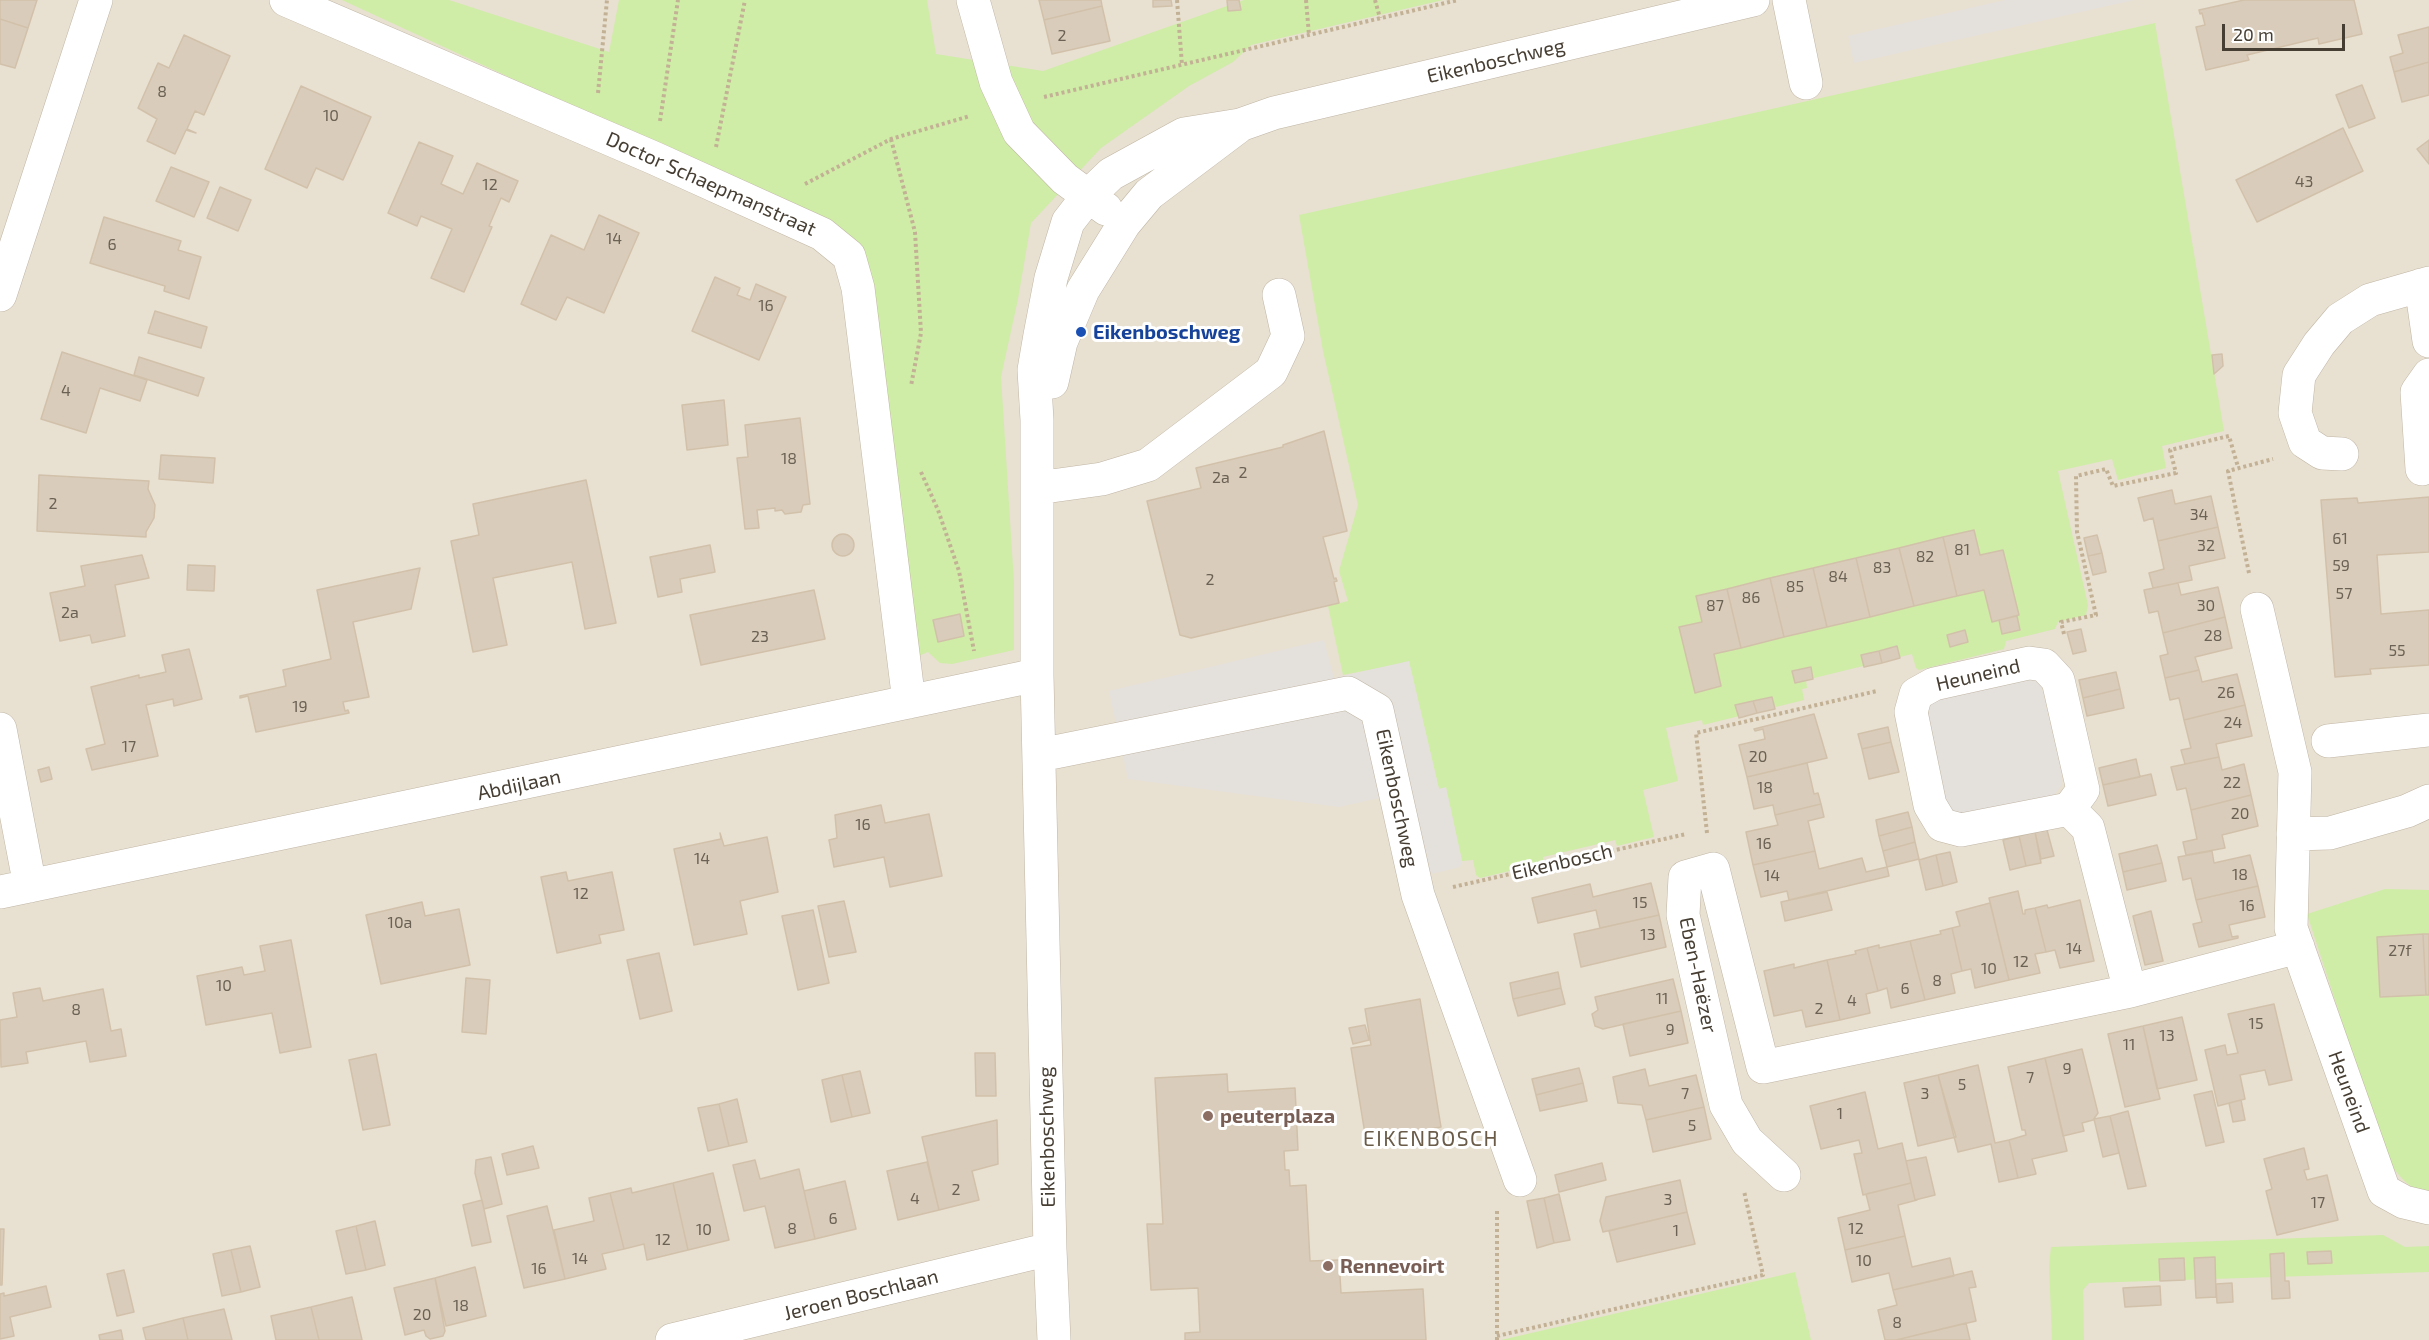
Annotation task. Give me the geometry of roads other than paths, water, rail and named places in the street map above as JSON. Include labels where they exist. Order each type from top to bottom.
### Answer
[{"type":"street","points":[[0,295],[96,0]]},
{"type":"street","name":"Doctor Schaepmanstraat","points":[[286,0],[763,207],[822,234],[849,256],[858,288],[909,702]]},
{"type":"street","points":[[973,0],[996,82],[1019,132],[1065,179],[1089,195],[1124,224]]},
{"type":"street","name":"Eikenboschweg","points":[[1054,1340],[1037,675],[1037,420],[1034,370],[1051,278],[1068,222],[1089,195],[1112,174],[1184,134],[1240,125],[1274,113],[1753,0]]},
{"type":"street","points":[[1789,0],[1806,83]]},
{"type":"street","name":"Eikenboschweg","points":[[1037,420],[1054,377],[1061,342],[1083,290],[1124,224],[1149,194],[1240,125]]},
{"type":"street","points":[[2342,454],[2322,453],[2305,442],[2295,413],[2299,375],[2319,344],[2340,319],[2370,300],[2425,284],[2429,341]]},
{"type":"street","points":[[1037,488],[1102,479],[1148,465],[1271,372],[1288,336],[1279,295]]},
{"type":"street","points":[[2422,469],[2417,392],[2429,375]]},
{"type":"street","name":"Heuneind","points":[[2257,609],[2295,772],[2291,928],[2384,1191],[2404,1202],[2429,1208]]},
{"type":"street","name":"Heuneind","points":[[2029,663],[2044,665],[2058,680],[2083,790],[2069,809],[1961,830],[1942,825],[1930,805],[1913,724],[1911,712],[1916,694],[1934,684],[2029,663]]},
{"type":"street","name":"Abdijlaan","points":[[15,889],[1037,675]]},
{"type":"street","name":"Eikenboschweg","points":[[1040,755],[1348,693],[1377,710],[1418,895],[1520,1180]]},
{"type":"street","points":[[0,729],[15,889]]},
{"type":"street","points":[[2328,741],[2429,730]]},
{"type":"street","points":[[2293,834],[2330,833],[2407,811],[2429,801]]},
{"type":"street","points":[[2069,809],[2088,828],[2130,991],[2298,947]]},
{"type":"street","name":"Eben-Haëzer","points":[[1784,1175],[1747,1141],[1726,1105],[1683,915],[1685,877],[1713,869],[1763,1067],[2130,991]]},
{"type":"street","name":"Jeroen Boschlaan","points":[[672,1340],[790,1326],[1050,1249]]},
{"type":"place","name":"Eikenboschweg","points":[[1081,332]]},
{"type":"place","name":"peuterplaza","points":[[1208,1116]]},
{"type":"place","name":"Rennevoirt","points":[[1328,1266]]},
{"type":"district","name":"EIKENBOSCH","points":[[1431,1139]]}]
